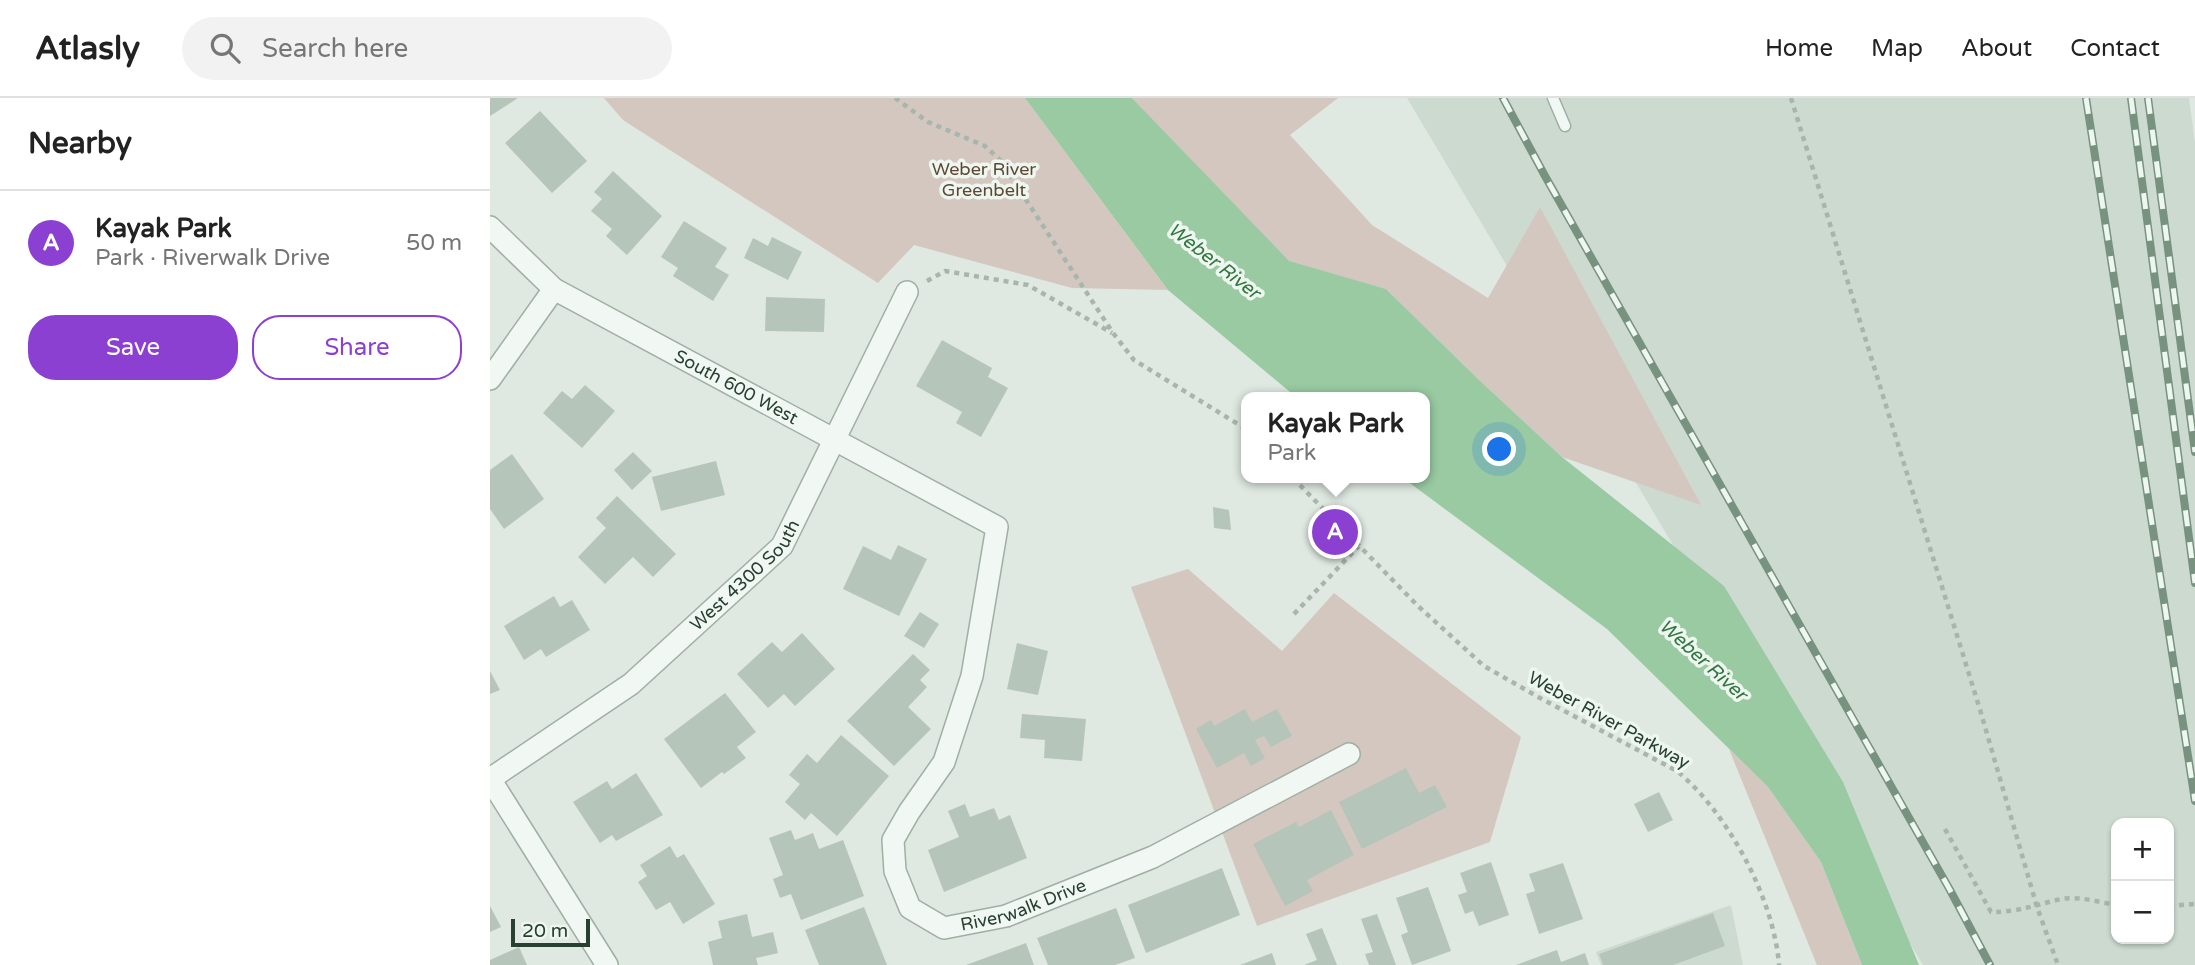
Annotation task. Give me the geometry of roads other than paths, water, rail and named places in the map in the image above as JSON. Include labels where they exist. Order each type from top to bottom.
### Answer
[{"type":"street","name":"South 600 West","points":[[490,227],[554,289],[997,527]]},
{"type":"street","points":[[490,379],[554,289]]},
{"type":"street","name":"West 4300 South","points":[[490,779],[631,684],[782,546],[907,292]]},
{"type":"street","name":"Riverwalk Drive","points":[[997,527],[972,676],[944,762],[893,840],[895,871],[911,908],[944,928],[1006,916],[1153,857],[1349,754]]},
{"type":"street","points":[[490,779],[607,965]]},
{"type":"lane","points":[[1553,98],[1565,126]]},
{"type":"water","name":"Weber River","points":[[1025,98],[1132,98],[1289,261],[1386,289],[1562,457],[1724,586],[1843,782],[1919,965],[1862,965],[1821,862],[1768,787],[1607,629],[1410,483],[1430,483],[1430,392],[1290,392],[1168,290]]},
{"type":"railway","points":[[1503,98],[1990,965]]},
{"type":"railway","points":[[2086,98],[2195,801]]},
{"type":"railway","points":[[2131,98],[2195,583]]},
{"type":"railway","points":[[2148,98],[2195,452]]},
{"type":"place","name":"Kayak Park","points":[[1335,532]]},
{"type":"park label","name":"Weber River Greenbelt","points":[[984,179]]}]
